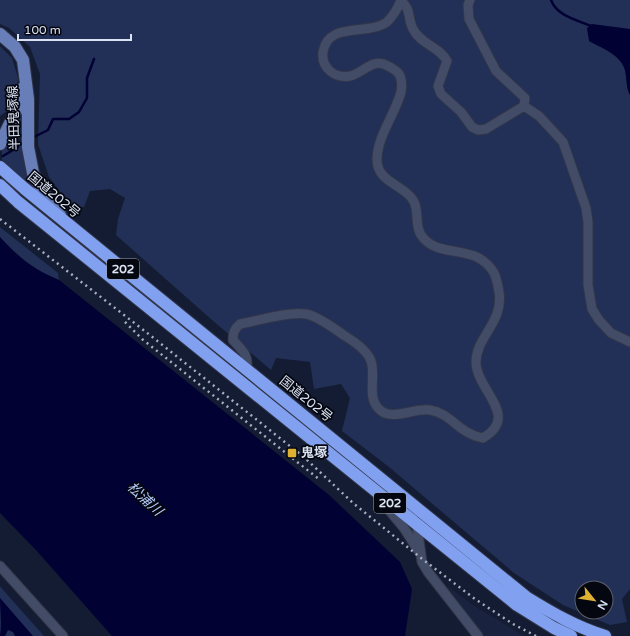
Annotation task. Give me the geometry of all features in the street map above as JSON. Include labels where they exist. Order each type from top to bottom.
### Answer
[{"type":"highway","name":"国道202号","points":[[0,167],[67,224],[526,597],[558,617],[586,630],[604,636]]},
{"type":"highway","name":"国道202号","points":[[0,184],[18,202],[517,605],[554,628],[571,636]]},
{"type":"main road","name":"半田鬼塚線","points":[[0,34],[15,47],[24,60],[28,99],[28,147],[33,173],[42,191],[67,224]]},
{"type":"main road","points":[[0,144],[21,101],[27,78]]},
{"type":"main road","points":[[0,125],[14,114]]},
{"type":"main road","points":[[0,170],[4,181],[18,202]]},
{"type":"street","points":[[246,369],[248,364],[246,355],[233,340],[235,328],[240,324],[290,315],[306,314],[332,327],[354,341],[366,352],[371,360],[373,369],[373,401],[378,409],[386,414],[402,414],[420,410],[430,410],[447,417],[465,432],[475,437],[483,438],[491,434],[496,426],[498,410],[478,374],[476,354],[496,319],[499,308],[500,295],[498,283],[494,273],[485,262],[472,254],[442,250],[422,236],[418,227],[416,206],[413,200],[407,193],[386,178],[380,171],[377,163],[378,153],[383,134],[400,93],[402,82],[400,74],[393,68],[377,63],[369,65],[351,76],[342,77],[332,73],[325,66],[323,59],[324,50],[328,40],[334,35],[343,31],[372,28],[386,22],[396,11],[401,0],[407,6],[412,29],[423,42],[444,55],[447,61],[438,86],[441,94],[461,112],[472,127],[478,130],[486,129],[524,106]]},
{"type":"street","points":[[470,0],[468,5],[469,19],[496,72],[525,98],[524,106]]},
{"type":"street","points":[[524,106],[539,116],[563,142],[586,208],[588,222],[588,285],[592,309],[599,320],[611,333],[630,342]]},
{"type":"street","points":[[369,486],[404,528],[421,554]]},
{"type":"street","points":[[403,496],[418,526],[422,562],[428,572],[478,636]]},
{"type":"street","points":[[0,566],[63,636]]},
{"type":"shaded area","points":[[0,0],[630,0],[630,29],[589,41],[610,52],[620,60],[625,70],[630,95],[630,589],[622,599],[627,622],[610,625],[598,620],[614,620],[614,580],[574,580],[574,610],[563,605],[514,573],[389,467],[342,431],[350,398],[341,384],[314,389],[310,362],[276,358],[271,370],[116,235],[118,219],[125,198],[110,189],[90,191],[84,207],[72,207],[49,177],[38,144],[40,74],[30,47],[9,28],[0,24]]},
{"type":"shaded area","points":[[0,46],[12,58],[18,78],[16,96],[7,111],[0,116]]},
{"type":"shaded area","points":[[23,103],[24,141],[9,132]]},
{"type":"shaded area","points":[[7,137],[25,147],[38,193],[2,160],[2,149]]},
{"type":"shaded area","points":[[0,227],[58,273],[59,280],[34,267],[13,251],[0,237]]},
{"type":"shaded area","points":[[446,585],[473,605],[524,636],[484,636]]},
{"type":"shaded area","points":[[0,586],[4,591],[44,636],[0,636]]},
{"type":"water","points":[[592,24],[630,29],[630,95],[625,70],[620,60],[610,52],[589,41],[587,28]]},
{"type":"water","name":"松浦川","points":[[0,237],[13,251],[27,262],[42,272],[59,280],[329,495],[400,562],[412,589],[405,636],[112,636],[36,550],[0,513]]},
{"type":"water","points":[[0,598],[33,636],[15,636],[13,632],[8,630],[5,636],[0,636]]},
{"type":"waterway","points":[[551,0],[563,14],[591,26]]},
{"type":"waterway","points":[[34,137],[48,130],[53,119],[69,119],[79,112],[87,98],[87,78],[94,59]]},
{"type":"waterway","points":[[3,156],[18,147]]},
{"type":"railway","points":[[0,219],[305,458],[353,503],[421,558],[475,599],[513,624],[536,636]]},
{"type":"railway","points":[[125,322],[142,339],[320,480]]},
{"type":"place","name":"鬼塚","points":[[292,453]]}]
